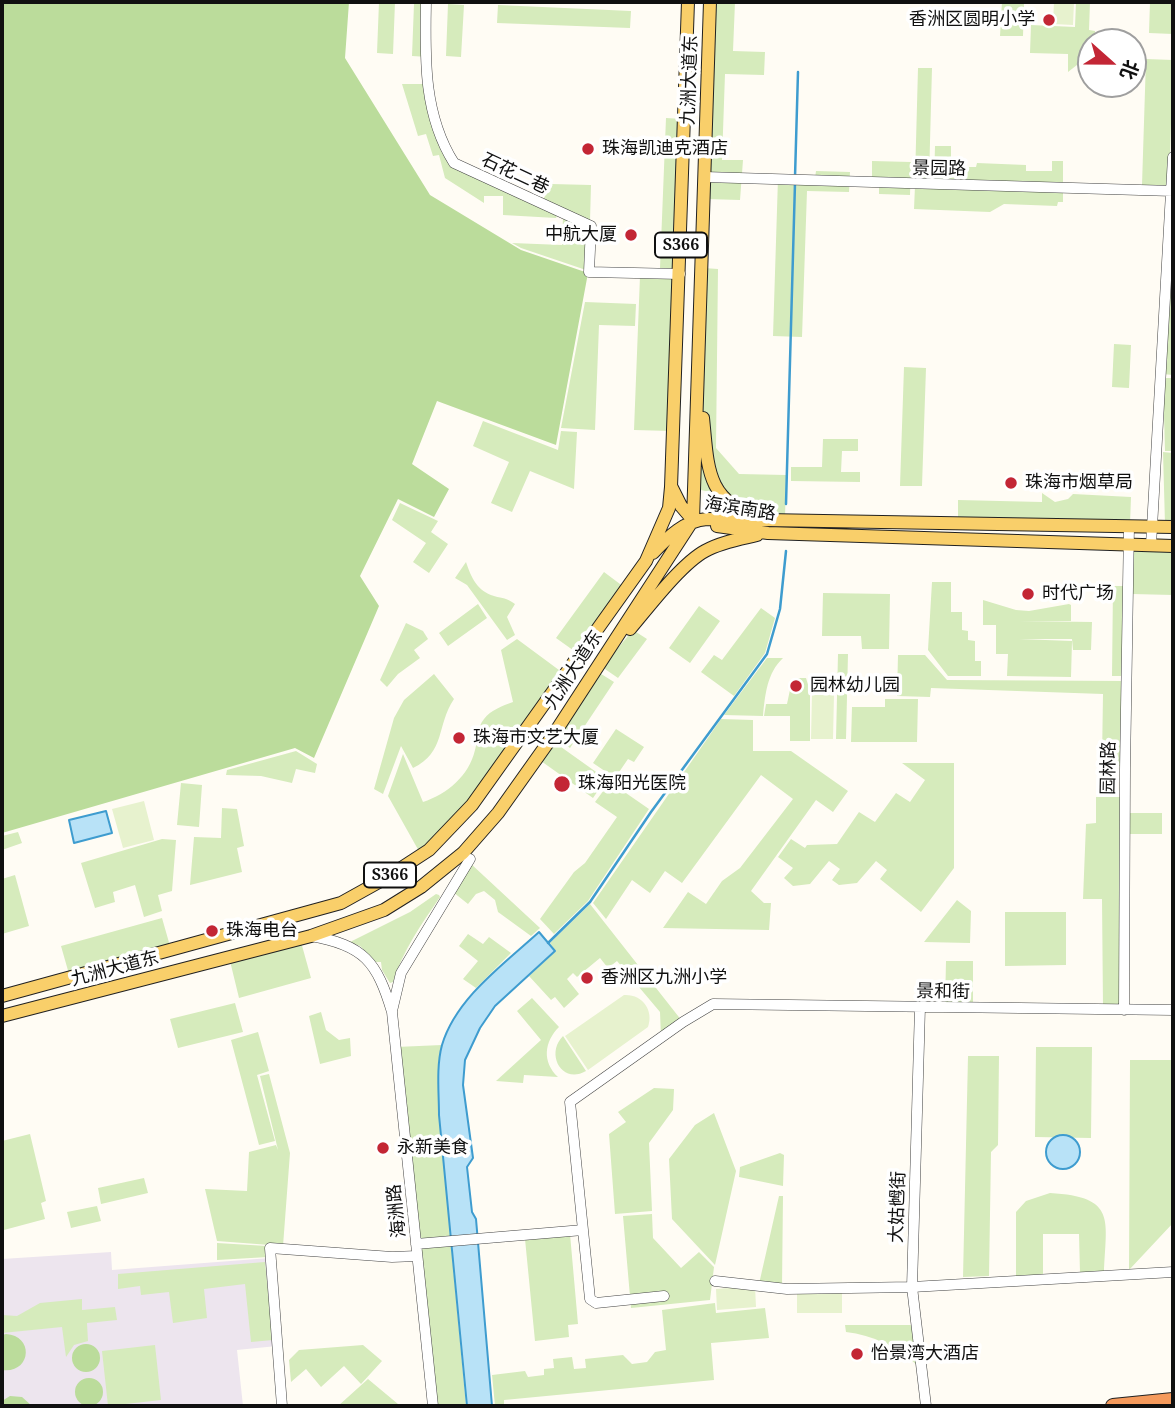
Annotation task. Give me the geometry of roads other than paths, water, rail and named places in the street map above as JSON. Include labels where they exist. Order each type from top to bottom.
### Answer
[{"type":"highway","points":[[1113,1406],[1170,1399]]},
{"type":"main road","name":"九洲大道东","points":[[2,996],[341,903],[429,850],[472,805],[646,561],[669,508],[671,487],[688,2]]},
{"type":"main road","name":"九洲大道东","points":[[2,1016],[311,936],[384,910],[421,887],[463,853],[552,737],[693,520],[710,2]]},
{"type":"main road","points":[[698,365],[706,448],[716,490],[728,504],[746,513],[776,520]]},
{"type":"main road","points":[[646,561],[668,536],[693,520],[681,506],[671,487]]},
{"type":"main road","name":"海滨南路","points":[[693,520],[1173,527]]},
{"type":"main road","name":"海滨南路","points":[[693,520],[706,525],[768,533],[1173,546]]},
{"type":"main road","points":[[597,667],[673,579],[704,552],[730,541],[768,533]]},
{"type":"street","name":"石花二巷","points":[[426,2],[425,69],[430,102],[454,163],[591,226],[589,272],[680,274]]},
{"type":"street","points":[[1152,545],[1173,157]]},
{"type":"street","name":"景园路","points":[[705,177],[1172,191]]},
{"type":"street","name":"园林路","points":[[1124,1010],[1129,526]]},
{"type":"street","points":[[392,1012],[401,973],[470,859]]},
{"type":"street","points":[[311,936],[345,944],[366,958],[383,981],[392,1012]]},
{"type":"street","name":"景和街","points":[[583,1230],[570,1102],[683,1022],[713,1004],[1173,1010]]},
{"type":"street","name":"大姑乸街","points":[[920,1007],[912,1287],[926,1406]]},
{"type":"street","name":"海洲路","points":[[392,1012],[433,1406]]},
{"type":"street","points":[[416,1244],[583,1230],[590,1299],[596,1303],[664,1296]]},
{"type":"street","points":[[282,1406],[270,1248],[392,1257],[417,1256]]},
{"type":"street","points":[[715,1281],[787,1289],[912,1287],[1173,1272]]},
{"type":"water","points":[[106,811],[112,833],[74,843],[69,820]]},
{"type":"water","points":[[539,932],[555,951],[495,1006],[480,1028],[465,1060],[463,1085],[473,1158],[467,1167],[472,1212],[476,1219],[492,1406],[467,1406],[439,1115],[440,1053],[449,1028],[470,997]]},
{"type":"water","points":[[1063,1135],[1075,1140],[1080,1152],[1075,1164],[1063,1169],[1051,1164],[1046,1152],[1051,1140]]},
{"type":"waterway","points":[[795,177],[798,72]]},
{"type":"waterway","points":[[786,504],[795,183]]},
{"type":"waterway","points":[[548,943],[590,902],[651,812],[767,654],[780,609],[786,551]]},
{"type":"place","name":"香洲区圆明小学","points":[[1049,20]]},
{"type":"place","name":"珠海凯迪克酒店","points":[[588,149]]},
{"type":"place","name":"中航大厦","points":[[631,235]]},
{"type":"place","name":"珠海市烟草局","points":[[1011,483]]},
{"type":"place","name":"时代广场","points":[[1028,594]]},
{"type":"place","name":"园林幼儿园","points":[[796,686]]},
{"type":"place","name":"珠海市文艺大厦","points":[[459,738]]},
{"type":"place","name":"珠海阳光医院","points":[[562,784]]},
{"type":"place","name":"珠海电台","points":[[212,931]]},
{"type":"place","name":"香洲区九洲小学","points":[[587,978]]},
{"type":"place","name":"永新美食","points":[[383,1148]]},
{"type":"place","name":"怡景湾大酒店","points":[[857,1354]]}]
